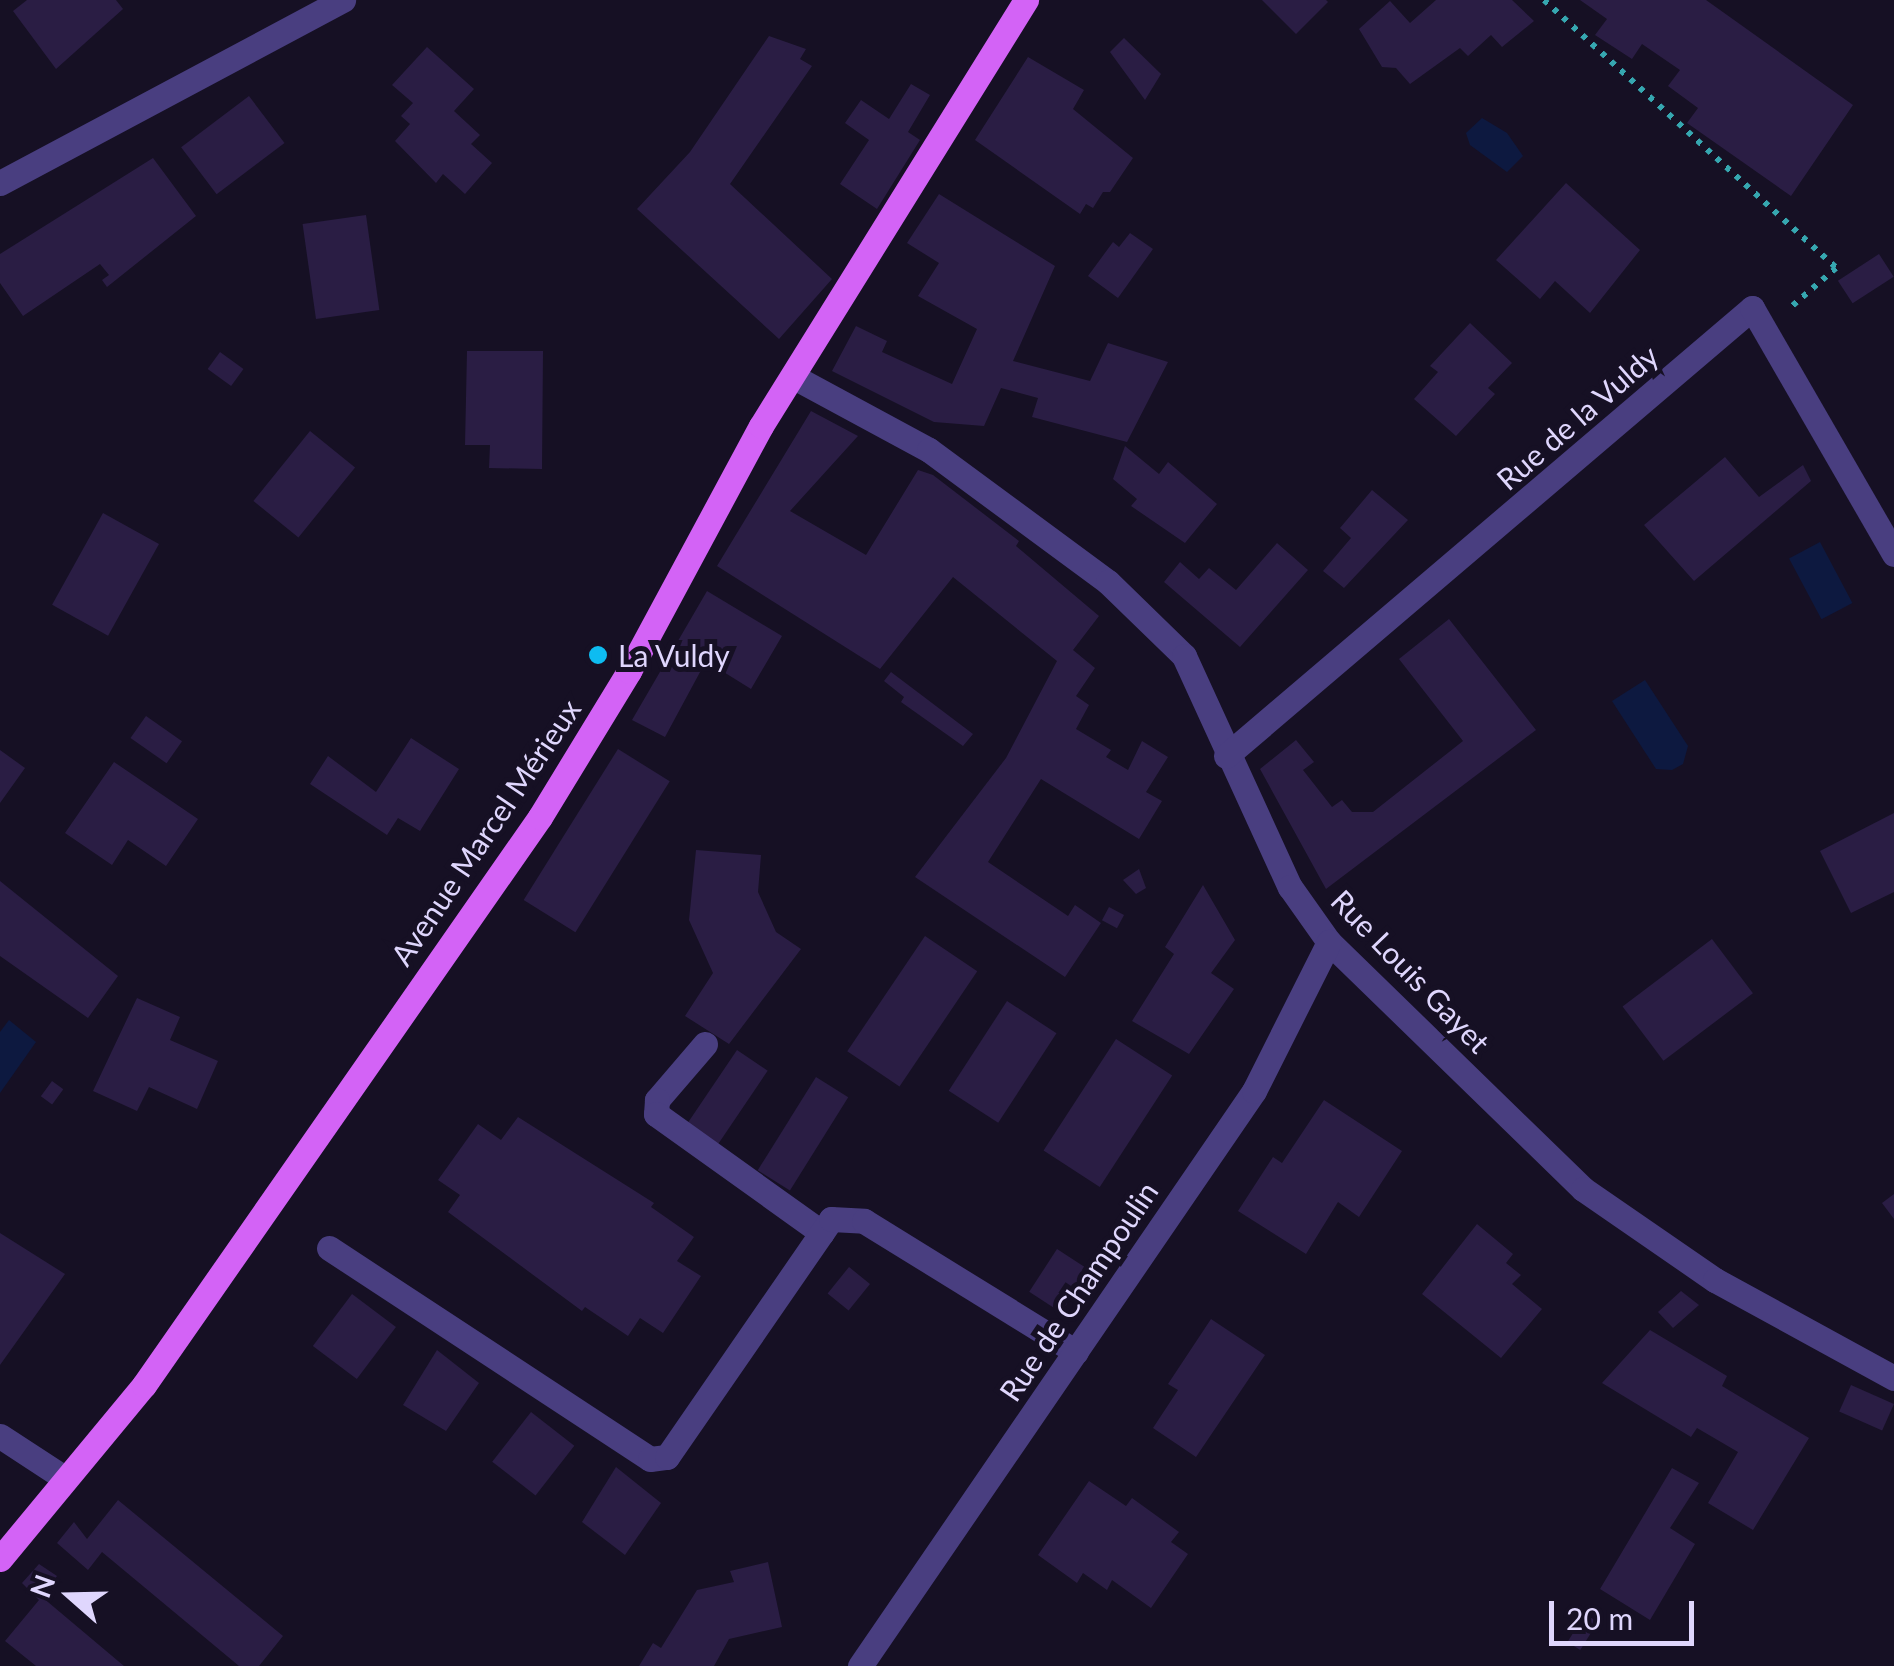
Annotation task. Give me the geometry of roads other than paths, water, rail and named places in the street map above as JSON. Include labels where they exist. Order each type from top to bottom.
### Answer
[{"type":"main road","name":"Avenue Marcel Mérieux","points":[[0,1558],[144,1385],[540,817],[794,377],[1026,0]]},
{"type":"street","points":[[0,183],[343,0]]},
{"type":"street","name":"Rue de la Vuldy","points":[[1226,756],[1752,308],[1894,554]]},
{"type":"street","name":"Rue Louis Gayet","points":[[794,377],[929,450],[1108,582],[1184,656],[1226,756],[1290,887],[1329,942],[1583,1189],[1715,1280],[1894,1378]]},
{"type":"street","name":"Rue de Champoulin","points":[[860,1666],[1254,1091],[1329,942]]},
{"type":"street","points":[[705,1044],[657,1100],[656,1114],[822,1233]]},
{"type":"street","points":[[329,1248],[650,1459],[667,1457],[831,1220],[864,1220],[1076,1352]]},
{"type":"street","points":[[0,1436],[64,1477]]},
{"type":"water","points":[[1482,118],[1507,133],[1523,156],[1507,172],[1470,145],[1466,133]]},
{"type":"water","points":[[1820,542],[1852,603],[1821,619],[1789,558]]},
{"type":"water","points":[[1645,680],[1688,746],[1683,764],[1672,770],[1656,769],[1612,701]]},
{"type":"water","points":[[9,1020],[36,1042],[0,1093],[0,1032]]},
{"type":"place","name":"La Vuldy","points":[[598,655]]}]
